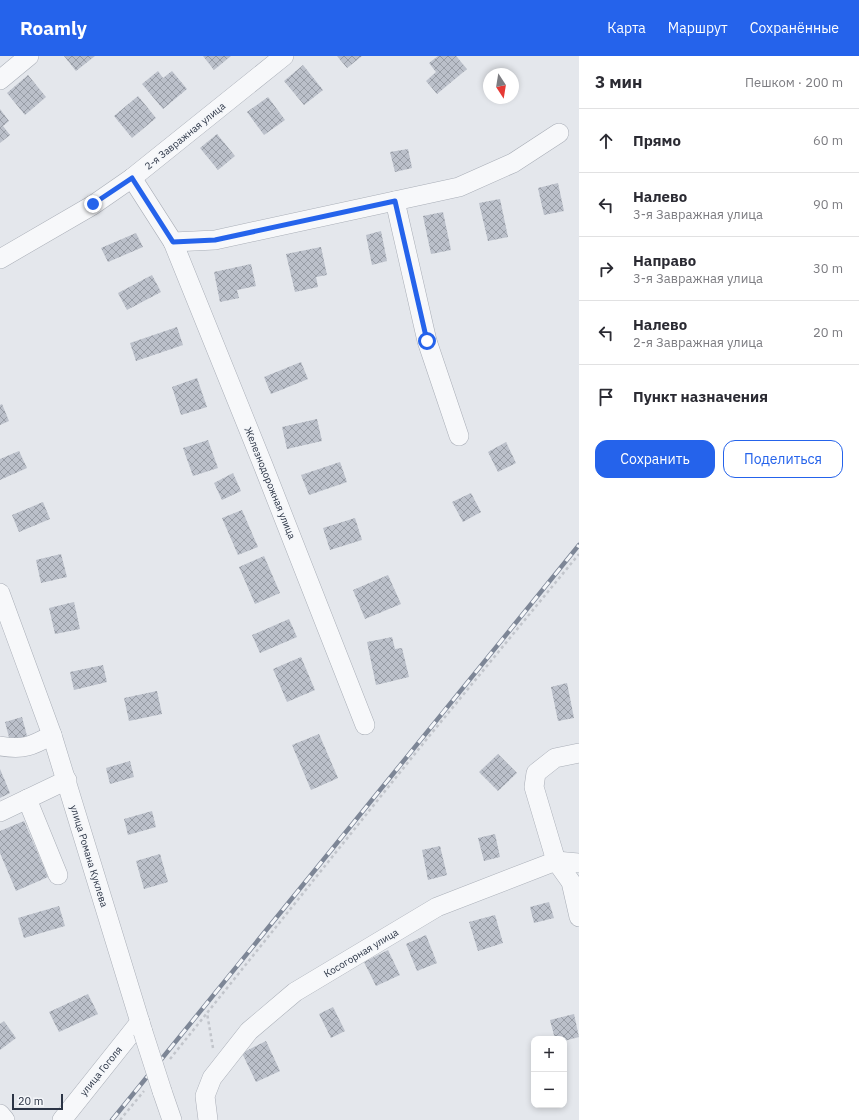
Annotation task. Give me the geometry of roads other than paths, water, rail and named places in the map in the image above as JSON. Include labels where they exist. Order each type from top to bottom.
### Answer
[{"type":"street","points":[[0,80],[29,56]]},
{"type":"street","name":"2-я Завражная улица","points":[[0,259],[93,204],[132,178],[284,56]]},
{"type":"street","points":[[173,242],[215,240],[459,187],[513,163],[559,133]]},
{"type":"street","name":"Железнодорожная улица","points":[[132,178],[173,242],[266,472],[365,725]]},
{"type":"street","points":[[395,201],[427,341],[459,436]]},
{"type":"street","name":"улица Романа Куклева","points":[[0,593],[52,735],[141,1027],[172,1120]]},
{"type":"street","points":[[0,746],[15,749],[32,746],[52,735]]},
{"type":"street","points":[[579,753],[555,758],[536,773],[534,787],[556,861],[571,882],[579,917]]},
{"type":"street","points":[[0,812],[66,780]]},
{"type":"street","points":[[27,799],[58,875]]},
{"type":"street","name":"Косогорная улица","points":[[208,1120],[205,1096],[212,1078],[249,1031],[296,992],[436,906],[556,861],[579,863]]},
{"type":"street","name":"улица Гоголя","points":[[62,1120],[141,1027]]},
{"type":"street","points":[[0,1114],[5,1120]]},
{"type":"railway","points":[[112,1120],[579,545]]}]
